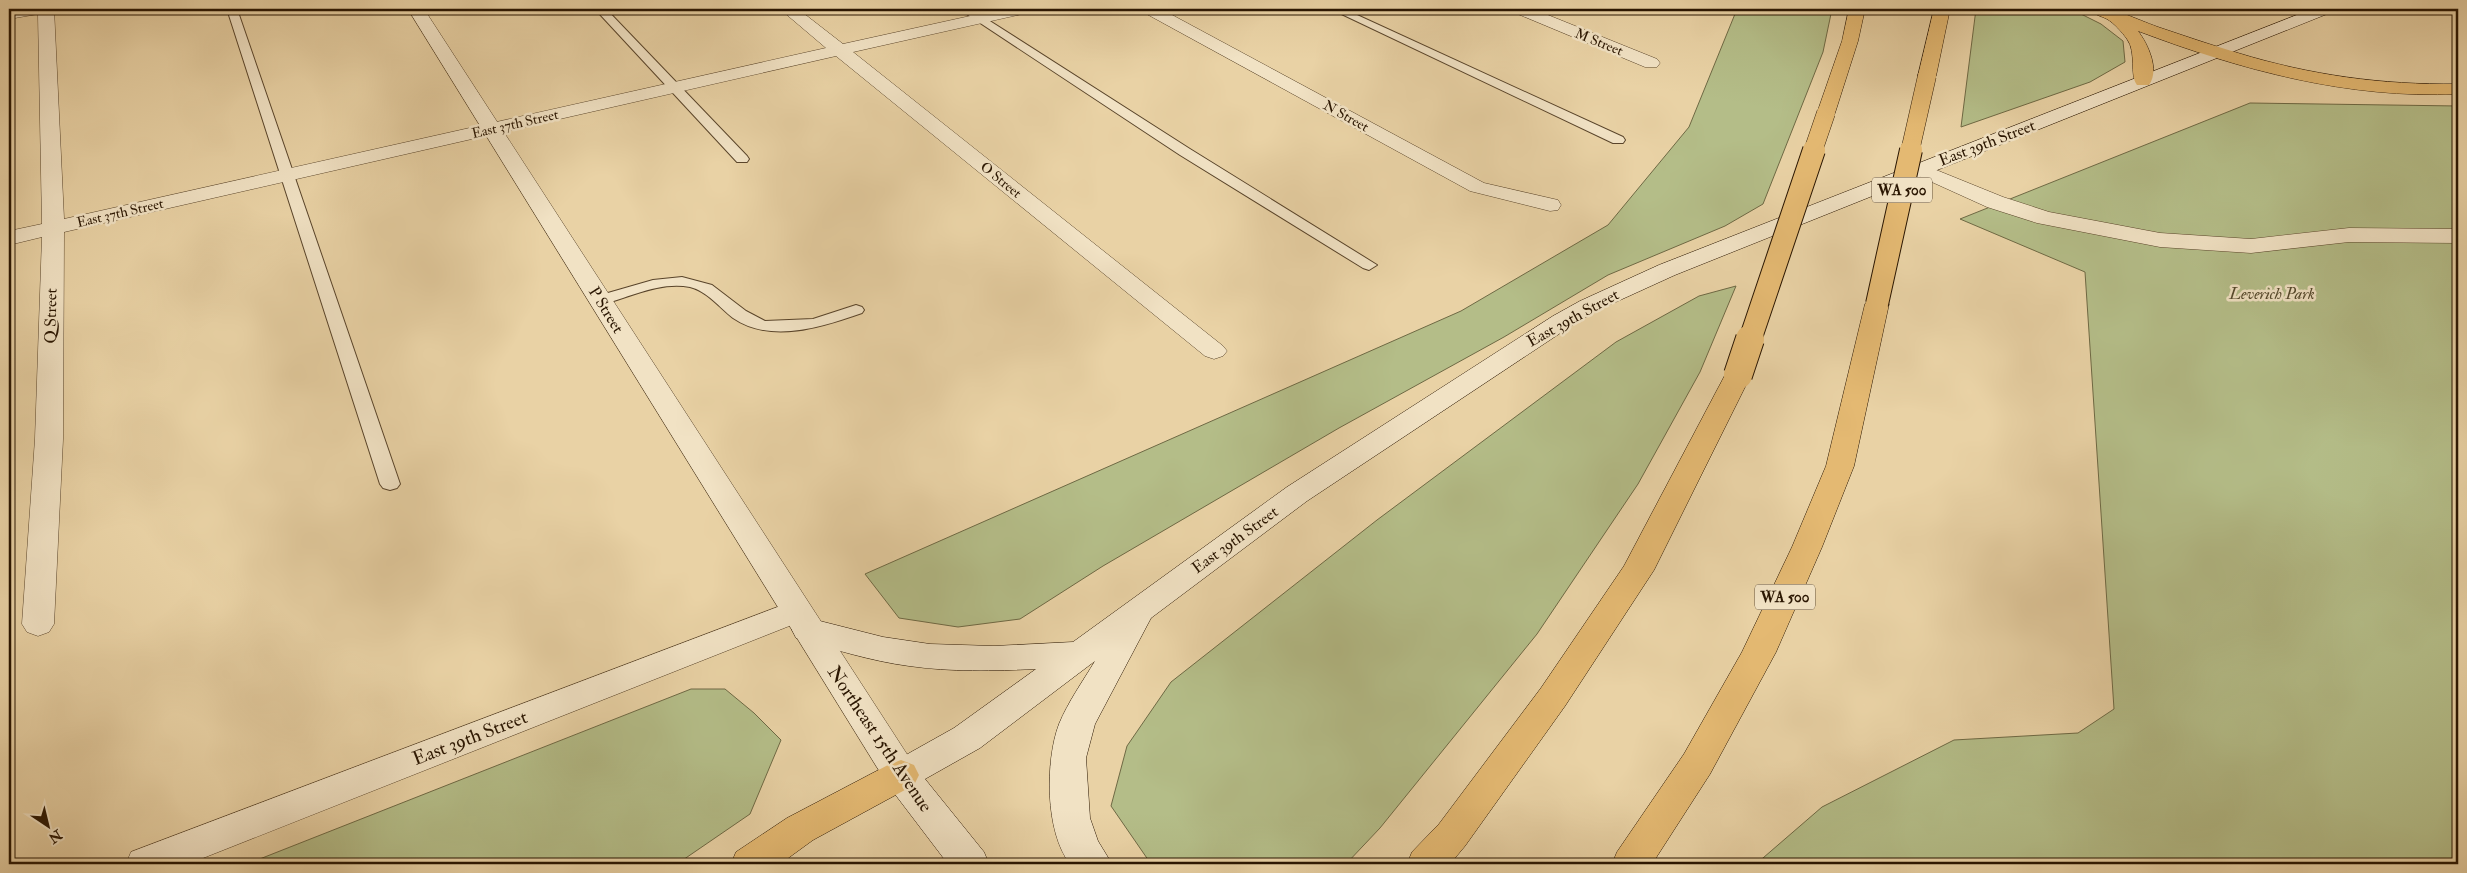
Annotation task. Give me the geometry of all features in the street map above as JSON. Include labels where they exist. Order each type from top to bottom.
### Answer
[{"type":"highway","points":[[1426,864],[1452,835],[1554,697],[1638,570],[1738,375],[1850,41],[1857,9]]},
{"type":"highway","name":"WA 500","points":[[1631,864],[1697,764],[1760,652],[1807,548],[1840,466],[1942,9]]},
{"type":"highway","points":[[2105,12],[2274,70],[2343,84],[2389,90],[2458,89]]},
{"type":"highway","points":[[2105,12],[2131,32],[2138,41],[2144,55],[2143,81]]},
{"type":"highway","points":[[750,864],[800,829],[901,775]]},
{"type":"street","points":[[9,14],[39,9]]},
{"type":"street","name":"Q Street","points":[[38,624],[50,439],[53,228],[46,9]]},
{"type":"street","name":"P Street","points":[[416,9],[802,620]]},
{"type":"street","name":"O Street","points":[[788,9],[1214,351]]},
{"type":"street","name":"East 37th Street","points":[[9,238],[839,50],[972,14],[1022,9]]},
{"type":"street","name":"N Street","points":[[1149,9],[1477,187],[1550,205]]},
{"type":"street","name":"M Street","points":[[1519,9],[1651,63]]},
{"type":"street","name":"East 39th Street","points":[[901,775],[967,738],[1297,494],[1421,415],[1537,336],[1582,310],[1667,270],[2326,9]]},
{"type":"street","points":[[1919,169],[1995,202],[2045,218],[2160,240],[2251,246],[2349,235],[2458,236]]},
{"type":"street","points":[[1093,864],[1081,849],[1071,818],[1068,758],[1080,716],[1140,610]]},
{"type":"street","points":[[802,620],[907,654],[953,658],[1011,659],[1080,654]]},
{"type":"street","name":"East 39th Street","points":[[145,864],[802,620]]},
{"type":"street","name":"Northeast 15th Avenue","points":[[802,620],[901,775],[970,864]]},
{"type":"lane","points":[[232,9],[390,484]]},
{"type":"lane","points":[[600,9],[742,160]]},
{"type":"lane","points":[[1336,9],[1618,140]]},
{"type":"lane","points":[[972,14],[1185,152],[1369,265]]},
{"type":"lane","points":[[600,300],[654,285],[687,282],[704,287],[746,318],[764,326],[815,324],[856,310]]},
{"type":"green space","points":[[1737,9],[1832,9],[1823,52],[1763,204],[1725,226],[1608,275],[1504,337],[1339,428],[1103,566],[1020,619],[958,627],[899,618],[865,574],[1461,311],[1608,225],[1689,127]]},
{"type":"green space","points":[[1976,9],[2071,9],[2101,24],[2123,41],[2125,62],[2090,82],[1961,127]]},
{"type":"green space","name":"Leverich Park","points":[[2250,103],[2458,106],[2458,864],[1756,864],[1822,807],[1954,740],[2078,733],[2114,709],[2085,272],[1960,219]]},
{"type":"green space","points":[[1736,286],[1700,372],[1638,484],[1537,634],[1380,828],[1346,864],[1151,864],[1111,806],[1127,746],[1171,682],[1377,520],[1616,342],[1699,296]]},
{"type":"green space","points":[[691,689],[725,689],[754,713],[781,740],[750,814],[677,864],[247,864]]}]
